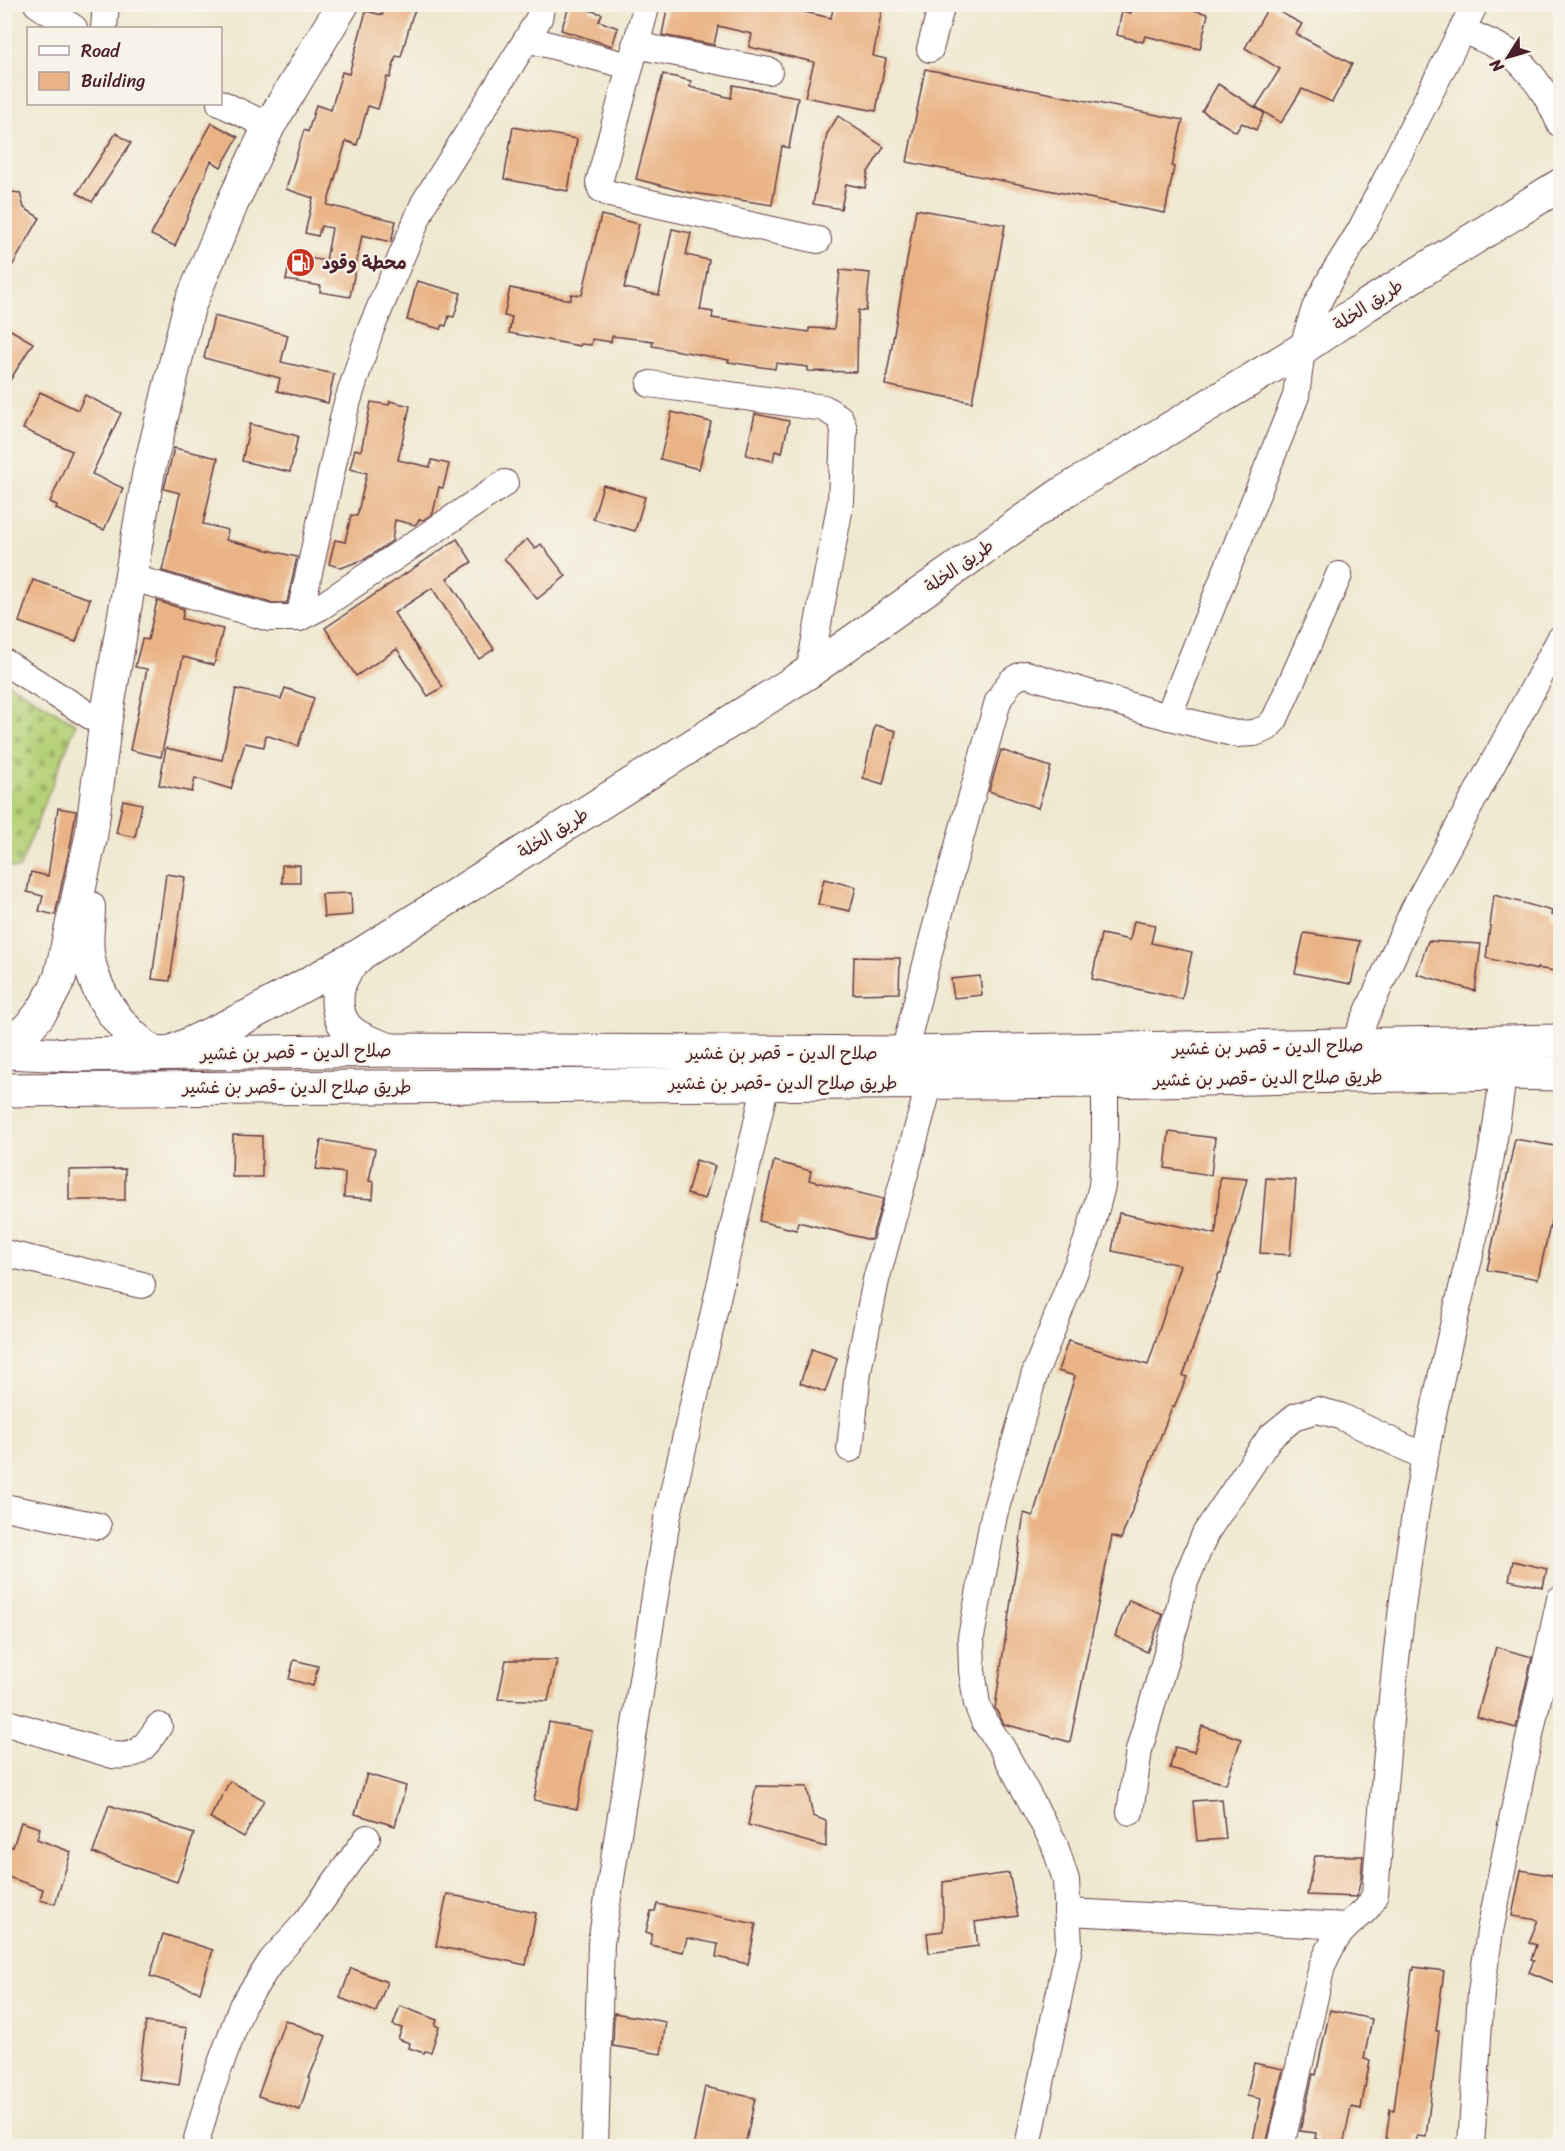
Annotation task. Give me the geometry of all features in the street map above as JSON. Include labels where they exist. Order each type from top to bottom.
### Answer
[{"type":"highway","name":"صلاح الدين - قصر بن غشير","points":[[4,1052],[72,1055],[394,1050],[903,1053],[1560,1041]]},
{"type":"highway","name":"طريق صلاح الدين -قصر بن غشير","points":[[4,1090],[1105,1081],[1503,1073],[1560,1074]]},
{"type":"street","points":[[37,4],[72,27]]},
{"type":"street","points":[[104,27],[106,4]]},
{"type":"street","points":[[4,1045],[26,1030],[40,1014],[60,977],[91,837],[105,725],[149,470],[189,307],[232,204],[269,126],[344,4]]},
{"type":"street","points":[[299,618],[345,410],[370,331],[424,203],[527,39],[539,18],[542,4]]},
{"type":"street","points":[[647,4],[599,182],[601,189],[610,194],[818,240]]},
{"type":"street","points":[[930,50],[942,4]]},
{"type":"street","points":[[1168,717],[1296,396],[1302,349],[1315,308],[1360,231],[1475,4]]},
{"type":"street","points":[[1462,29],[1508,52],[1532,76],[1551,102],[1560,124]]},
{"type":"street","points":[[527,39],[632,55],[769,71]]},
{"type":"street","points":[[222,104],[269,126]]},
{"type":"street","name":"طريق الخلة","points":[[162,1054],[250,1015],[361,954],[809,672],[1062,493],[1302,349],[1367,305],[1560,185]]},
{"type":"street","points":[[650,384],[824,408],[840,418],[844,429],[841,501],[809,672]]},
{"type":"street","points":[[130,577],[269,618],[299,618],[322,606],[505,483]]},
{"type":"street","points":[[903,1053],[998,701],[1008,683],[1016,676],[1026,674],[1168,717],[1236,734],[1254,733],[1268,728],[1275,720],[1339,575]]},
{"type":"street","points":[[1353,1045],[1413,911],[1560,639]]},
{"type":"street","points":[[4,663],[105,725]]},
{"type":"street","points":[[91,837],[88,952],[92,969],[106,1003],[116,1018],[128,1032],[162,1054]]},
{"type":"street","name":"طريق الخلة","points":[[361,954],[345,971],[338,986],[337,1003],[342,1019],[351,1033],[366,1041],[394,1050]]},
{"type":"street","points":[[1281,2146],[1322,1966],[1331,1946],[1347,1926],[1370,1906],[1375,1894],[1389,1713],[1409,1558],[1434,1410],[1498,1125],[1503,1073]]},
{"type":"street","points":[[1028,2146],[1069,1947],[1066,1880],[1054,1843],[1001,1746],[984,1721],[977,1704],[972,1671],[971,1637],[994,1515],[1034,1376],[1089,1235],[1102,1186],[1106,1139],[1105,1081]]},
{"type":"street","points":[[850,1449],[858,1371],[876,1280],[930,1082]]},
{"type":"street","points":[[595,2146],[601,1943],[667,1519],[766,1083]]},
{"type":"street","points":[[4,1253],[142,1285]]},
{"type":"street","points":[[1130,1812],[1139,1750],[1177,1619],[1185,1582],[1205,1534],[1270,1437],[1296,1416],[1317,1410],[1340,1416],[1425,1457]]},
{"type":"street","points":[[4,1507],[98,1526]]},
{"type":"street","points":[[1471,2146],[1481,1992],[1490,1931],[1560,1599]]},
{"type":"street","points":[[4,1722],[113,1755],[125,1756],[134,1755],[144,1747],[159,1726]]},
{"type":"street","points":[[195,2146],[211,2090],[242,2006],[272,1960],[307,1921],[367,1838]]},
{"type":"street","points":[[1067,1912],[1347,1926]]},
{"type":"green space","points":[[5,681],[76,724],[19,869],[5,866]]},
{"type":"building","points":[[387,4],[418,4],[401,57],[396,56],[390,78],[387,77],[378,109],[368,106],[357,145],[346,141],[327,205],[396,221],[391,242],[362,235],[350,297],[320,292],[321,286],[286,280],[291,255],[326,261],[332,228],[321,226],[318,236],[305,233],[313,198],[286,189],[304,130],[308,132],[316,105],[331,110],[342,72],[349,74],[366,11],[382,15]]},
{"type":"building","points":[[570,4],[591,4],[589,10],[602,14],[599,21],[618,28],[612,46],[561,30]]},
{"type":"building","points":[[668,4],[770,4],[831,18],[834,4],[859,4],[882,9],[873,56],[886,59],[876,111],[805,97],[814,62],[749,47],[752,34],[718,26],[714,45],[662,35]]},
{"type":"building","points":[[1133,4],[1170,4],[1208,14],[1200,49],[1145,36],[1143,42],[1117,35],[1122,11],[1131,13]]},
{"type":"building","points":[[1269,6],[1302,24],[1296,34],[1352,64],[1332,102],[1302,89],[1281,123],[1256,107],[1280,69],[1245,48]]},
{"type":"building","points":[[925,69],[1183,120],[1172,166],[1174,167],[1165,213],[907,162]]},
{"type":"building","points":[[663,74],[691,81],[690,87],[731,98],[733,85],[798,97],[789,148],[782,146],[772,205],[686,192],[636,179]]},
{"type":"building","points":[[1218,84],[1264,113],[1256,130],[1242,123],[1236,132],[1202,111]]},
{"type":"building","points":[[838,116],[884,147],[868,172],[865,188],[846,184],[841,209],[813,204],[827,134]]},
{"type":"building","points":[[212,123],[238,137],[221,167],[211,161],[175,246],[151,235]]},
{"type":"building","points":[[513,127],[577,139],[568,191],[504,179]]},
{"type":"building","points":[[116,133],[131,143],[92,202],[77,193]]},
{"type":"building","points":[[4,191],[20,193],[24,208],[40,218],[4,280]]},
{"type":"building","points":[[916,209],[1005,225],[972,402],[885,385]]},
{"type":"building","points":[[601,215],[639,224],[624,288],[659,295],[672,229],[691,233],[686,255],[709,260],[700,310],[713,312],[712,318],[809,332],[809,328],[834,329],[840,270],[870,273],[866,311],[858,310],[857,372],[808,371],[808,367],[776,363],[775,369],[652,346],[653,341],[612,336],[611,342],[592,339],[591,345],[580,344],[580,346],[509,333],[512,317],[504,316],[510,288],[571,300],[571,294],[582,295]]},
{"type":"building","points":[[417,281],[461,293],[454,317],[449,316],[446,326],[443,325],[441,329],[407,320]]},
{"type":"building","points":[[214,316],[288,335],[281,362],[334,374],[328,403],[277,391],[280,378],[204,358]]},
{"type":"building","points":[[4,326],[33,343],[4,390]]},
{"type":"building","points":[[40,392],[78,410],[85,395],[121,413],[92,474],[123,488],[104,530],[56,509],[57,505],[50,502],[72,451],[23,429]]},
{"type":"building","points":[[390,401],[410,406],[398,460],[430,467],[432,460],[449,464],[443,488],[439,487],[433,513],[423,520],[420,519],[415,525],[395,520],[392,541],[365,559],[341,568],[329,564],[335,540],[345,542],[351,515],[357,516],[367,473],[350,469],[355,449],[361,451],[371,402],[389,405]]},
{"type":"building","points":[[672,412],[711,422],[699,469],[660,459]]},
{"type":"building","points":[[755,414],[789,421],[782,453],[775,451],[773,461],[746,455]]},
{"type":"building","points":[[250,424],[298,436],[290,472],[242,461]]},
{"type":"building","points":[[174,448],[218,458],[203,524],[228,530],[226,540],[297,557],[287,603],[271,603],[162,571],[180,493],[164,489]]},
{"type":"building","points":[[603,485],[645,497],[635,531],[593,519]]},
{"type":"building","points":[[457,539],[472,562],[447,578],[494,649],[479,659],[432,588],[394,613],[443,687],[428,696],[397,649],[356,676],[325,628]]},
{"type":"building","points":[[527,539],[535,549],[541,544],[566,576],[537,599],[504,558]]},
{"type":"building","points":[[33,580],[90,599],[76,642],[19,622]]},
{"type":"building","points":[[157,601],[184,609],[182,619],[223,629],[214,665],[183,657],[161,757],[130,750],[147,669],[135,667],[142,639],[148,640]]},
{"type":"building","points":[[285,688],[314,698],[298,746],[266,735],[264,747],[245,743],[231,789],[195,778],[192,792],[159,785],[166,748],[222,760],[236,689],[281,699]]},
{"type":"building","points":[[875,725],[896,731],[883,784],[863,778]]},
{"type":"building","points":[[1001,750],[1051,767],[1038,808],[989,791]]},
{"type":"building","points":[[123,800],[142,804],[135,837],[116,833]]},
{"type":"building","points":[[58,808],[76,811],[55,915],[39,911],[43,896],[27,892],[31,872],[48,876]]},
{"type":"building","points":[[282,865],[300,865],[300,883],[282,883]]},
{"type":"building","points":[[166,874],[185,877],[170,981],[152,979]]},
{"type":"building","points":[[824,879],[856,887],[850,911],[818,904]]},
{"type":"building","points":[[351,893],[352,915],[324,917],[322,894]]},
{"type":"building","points":[[1494,895],[1552,911],[1551,915],[1560,917],[1560,972],[1537,968],[1537,970],[1486,958]]},
{"type":"building","points":[[1134,921],[1155,925],[1151,943],[1192,952],[1182,999],[1092,979],[1101,934],[1130,940]]},
{"type":"building","points":[[1304,933],[1360,941],[1351,984],[1295,973]]},
{"type":"building","points":[[1428,941],[1481,944],[1475,991],[1417,974]]},
{"type":"building","points":[[854,957],[900,958],[899,993],[853,994]]},
{"type":"building","points":[[980,976],[982,995],[954,998],[951,979]]},
{"type":"building","points":[[1169,1132],[1215,1138],[1211,1175],[1165,1168]]},
{"type":"building","points":[[233,1135],[262,1136],[262,1177],[232,1177]]},
{"type":"building","points":[[1515,1139],[1560,1147],[1560,1181],[1538,1279],[1487,1270]]},
{"type":"building","points":[[321,1140],[375,1149],[369,1181],[374,1182],[373,1199],[344,1197],[345,1173],[316,1169]]},
{"type":"building","points":[[696,1160],[715,1166],[705,1199],[687,1194]]},
{"type":"building","points":[[774,1161],[811,1171],[809,1180],[883,1199],[871,1240],[798,1222],[796,1230],[759,1221]]},
{"type":"building","points":[[125,1169],[125,1200],[69,1200],[69,1170]]},
{"type":"building","points":[[1220,1177],[1247,1179],[1221,1273],[1219,1273],[1183,1376],[1187,1377],[1172,1407],[1121,1539],[1112,1536],[1070,1742],[1004,1724],[995,1708],[1024,1513],[1033,1516],[1075,1376],[1058,1371],[1068,1341],[1148,1365],[1180,1265],[1112,1251],[1119,1213],[1216,1234]]},
{"type":"building","points":[[1266,1178],[1296,1180],[1290,1255],[1260,1253]]},
{"type":"building","points":[[812,1349],[837,1358],[825,1392],[800,1383]]},
{"type":"building","points":[[1513,1561],[1547,1569],[1543,1587],[1509,1580]]},
{"type":"building","points":[[1129,1600],[1163,1615],[1147,1652],[1115,1636]]},
{"type":"building","points":[[1496,1647],[1532,1657],[1516,1728],[1477,1717]]},
{"type":"building","points":[[294,1660],[318,1666],[313,1686],[289,1679]]},
{"type":"building","points":[[506,1660],[557,1660],[548,1701],[498,1699]]},
{"type":"building","points":[[549,1722],[592,1731],[577,1809],[534,1800]]},
{"type":"building","points":[[1202,1726],[1241,1739],[1226,1784],[1170,1768],[1175,1747],[1194,1752]]},
{"type":"building","points":[[367,1774],[406,1786],[395,1826],[355,1814]]},
{"type":"building","points":[[230,1781],[264,1800],[244,1837],[210,1818]]},
{"type":"building","points":[[756,1786],[807,1787],[813,1816],[826,1821],[826,1847],[748,1825]]},
{"type":"building","points":[[1222,1799],[1226,1839],[1197,1841],[1193,1801]]},
{"type":"building","points":[[109,1805],[194,1834],[177,1882],[93,1853]]},
{"type":"building","points":[[21,1822],[40,1828],[37,1839],[71,1852],[55,1904],[40,1900],[43,1889],[8,1877],[9,1874],[4,1873],[4,1845],[13,1847]]},
{"type":"building","points":[[1315,1856],[1363,1856],[1357,1897],[1307,1895]]},
{"type":"building","points":[[1521,1870],[1560,1877],[1560,1985],[1529,1972],[1534,1961],[1531,1960],[1536,1945],[1529,1942],[1538,1920],[1512,1916]]},
{"type":"building","points":[[1009,1873],[1018,1916],[975,1922],[978,1946],[929,1953],[927,1933],[943,1931],[943,1882]]},
{"type":"building","points":[[447,1894],[536,1913],[526,1965],[436,1946]]},
{"type":"building","points":[[657,1904],[756,1924],[748,1964],[716,1957],[718,1944],[687,1938],[683,1952],[650,1945],[652,1934],[646,1932],[651,1911],[655,1911]]},
{"type":"building","points":[[163,1934],[213,1950],[200,1992],[150,1976]]},
{"type":"building","points":[[1414,1967],[1444,1971],[1426,2137],[1417,2136],[1416,2144],[1386,2140],[1390,2109],[1394,2110]]},
{"type":"building","points":[[351,1968],[387,1982],[376,2012],[340,1998]]},
{"type":"building","points":[[400,2006],[437,2020],[435,2025],[439,2027],[431,2052],[425,2051],[424,2053],[409,2048],[410,2043],[398,2039],[402,2028],[393,2025]]},
{"type":"building","points":[[1330,2010],[1372,2019],[1364,2059],[1370,2060],[1361,2109],[1351,2107],[1343,2146],[1317,2146],[1316,2133],[1300,2131],[1313,2074],[1316,2075]]},
{"type":"building","points":[[614,2013],[666,2022],[661,2054],[613,2046]]},
{"type":"building","points":[[285,2020],[326,2036],[309,2078],[300,2110],[258,2096]]},
{"type":"building","points":[[146,2022],[187,2028],[179,2085],[138,2079]]},
{"type":"building","points":[[1254,2063],[1283,2069],[1266,2146],[1252,2146],[1261,2099],[1247,2096]]},
{"type":"building","points":[[705,2087],[755,2098],[745,2146],[709,2146],[694,2143]]},
{"type":"place","name":"محطة وقود","points":[[301,263]]}]
